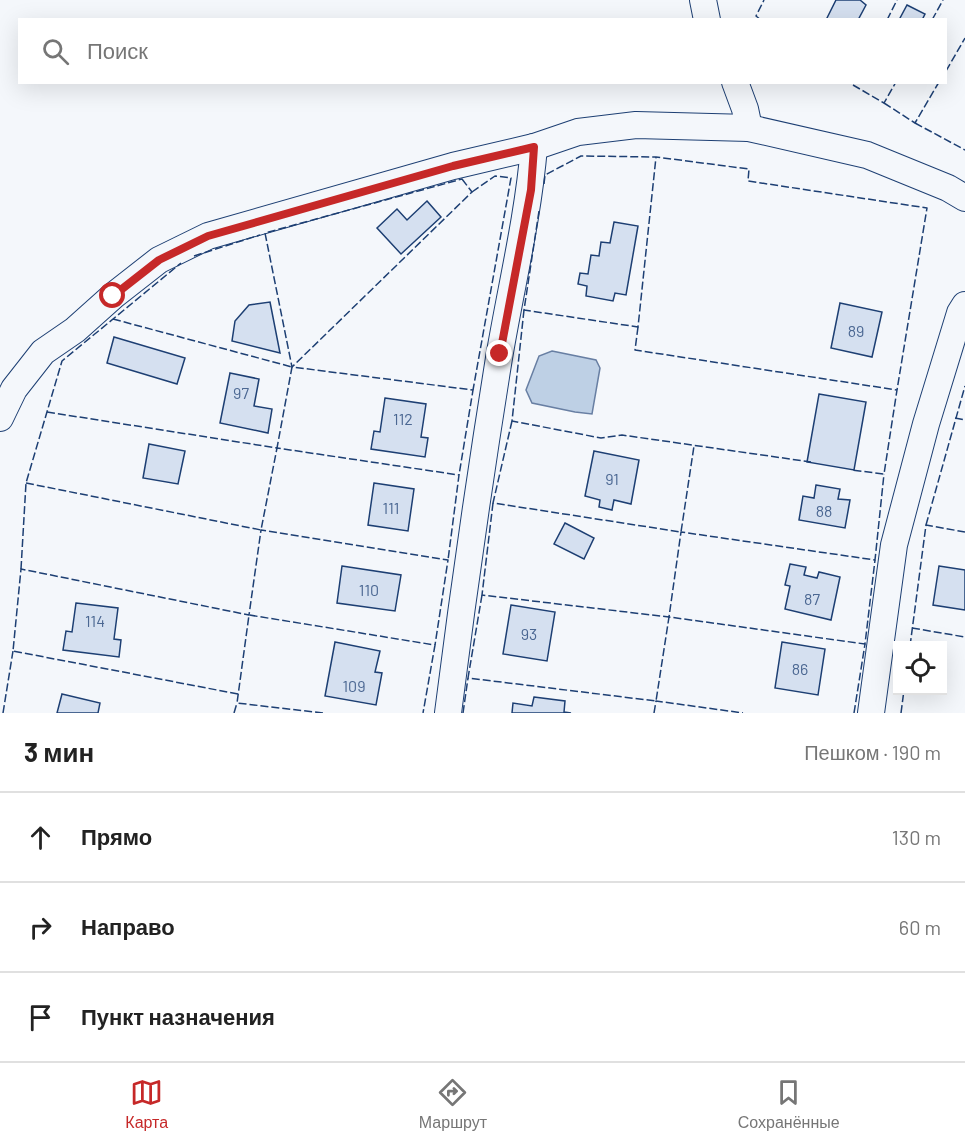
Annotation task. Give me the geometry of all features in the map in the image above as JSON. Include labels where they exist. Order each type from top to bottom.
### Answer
[{"type":"street","points":[[736,84],[749,128]]},
{"type":"street","points":[[0,418],[14,389],[43,352],[75,330],[159,260],[208,236],[442,169],[534,147],[578,132],[636,125],[749,128],[867,155],[948,188],[965,198]]},
{"type":"street","points":[[448,713],[472,526],[500,354],[531,190],[534,147]]},
{"type":"street","points":[[871,713],[894,545],[926,424],[960,313],[965,305]]},
{"type":"water","points":[[552,351],[596,360],[600,368],[592,414],[532,403],[526,390],[539,356]]},
{"type":"building","points":[[836,0],[860,0],[866,5],[859,18],[827,18]]},
{"type":"building","points":[[907,5],[925,14],[923,18],[900,18]]},
{"type":"building","points":[[427,201],[441,217],[401,254],[377,228],[397,209],[407,220]]},
{"type":"building","points":[[614,222],[638,226],[626,295],[615,293],[613,301],[586,296],[587,286],[578,284],[580,273],[588,274],[591,255],[599,256],[601,242],[610,243]]},
{"type":"building","points":[[270,302],[280,353],[232,341],[235,321],[249,305]]},
{"type":"building","points":[[840,303],[882,312],[872,357],[831,348]]},
{"type":"building","points":[[114,337],[185,358],[177,384],[107,363]]},
{"type":"building","points":[[230,373],[259,379],[254,406],[272,409],[268,433],[220,423]]},
{"type":"building","points":[[819,394],[866,402],[854,470],[807,462]]},
{"type":"building","points":[[385,398],[426,404],[421,437],[428,438],[425,457],[371,449],[374,431],[380,432]]},
{"type":"building","points":[[149,444],[185,451],[178,484],[143,478]]},
{"type":"building","points":[[594,451],[639,460],[631,504],[614,500],[612,510],[599,507],[600,500],[585,496]]},
{"type":"building","points":[[374,483],[414,489],[408,531],[368,525]]},
{"type":"building","points":[[816,485],[840,489],[838,499],[850,500],[845,528],[799,520],[803,496],[814,498]]},
{"type":"building","points":[[565,523],[594,538],[584,559],[554,544]]},
{"type":"building","points":[[790,564],[806,567],[804,575],[817,578],[819,572],[840,577],[831,620],[785,609],[790,586],[785,585]]},
{"type":"building","points":[[342,566],[401,575],[395,611],[337,603]]},
{"type":"building","points":[[939,566],[965,570],[965,610],[933,605]]},
{"type":"building","points":[[76,603],[118,608],[114,639],[121,640],[119,657],[63,650],[66,631],[72,632]]},
{"type":"building","points":[[511,605],[555,612],[547,661],[503,654]]},
{"type":"building","points":[[335,642],[380,651],[375,672],[382,673],[376,705],[325,696]]},
{"type":"building","points":[[782,642],[825,649],[818,695],[775,688]]},
{"type":"building","points":[[62,694],[100,703],[98,713],[57,713]]},
{"type":"building","points":[[534,697],[565,701],[564,712],[571,713],[512,713],[513,703],[532,706]]},
{"type":"fence","points":[[758,18],[756,16],[764,0]]},
{"type":"fence","points":[[888,18],[897,0]]},
{"type":"fence","points":[[933,18],[943,0]]},
{"type":"fence","points":[[947,69],[965,38]]},
{"type":"fence","points":[[853,85],[884,103],[895,84]]},
{"type":"fence","points":[[884,103],[915,123],[938,84]]},
{"type":"fence","points":[[915,123],[965,150]]},
{"type":"fence","points":[[544,184],[545,175],[581,156],[656,157],[749,169],[748,181],[927,208],[897,390]]},
{"type":"fence","points":[[539,211],[524,310],[638,327],[656,157]]},
{"type":"fence","points":[[472,192],[495,176],[511,178],[473,390]]},
{"type":"fence","points":[[462,179],[472,192],[292,367],[265,233],[462,179]]},
{"type":"fence","points":[[194,256],[260,235]]},
{"type":"fence","points":[[21,569],[26,483],[62,361],[181,263]]},
{"type":"fence","points":[[524,310],[512,421],[601,438],[622,435],[811,462]]},
{"type":"fence","points":[[113,319],[292,367]]},
{"type":"fence","points":[[638,327],[635,350],[897,390],[884,474],[852,470]]},
{"type":"fence","points":[[47,412],[277,448],[292,367],[473,390],[459,475]]},
{"type":"fence","points":[[926,525],[965,386]]},
{"type":"fence","points":[[955,418],[965,420]]},
{"type":"fence","points":[[512,421],[493,503],[681,532],[694,446]]},
{"type":"fence","points":[[26,483],[261,530],[277,448],[459,475],[448,560]]},
{"type":"fence","points":[[493,503],[482,595],[669,617],[681,532],[875,560],[884,474]]},
{"type":"fence","points":[[911,641],[926,525],[965,532]]},
{"type":"fence","points":[[238,694],[13,651],[21,569],[249,615],[261,530],[448,560],[435,645]]},
{"type":"fence","points":[[482,595],[468,678],[656,701],[669,617],[865,644],[875,560]]},
{"type":"fence","points":[[323,713],[237,703],[249,615],[435,645],[423,713]]},
{"type":"fence","points":[[912,628],[965,637]]},
{"type":"fence","points":[[854,713],[865,644]]},
{"type":"fence","points":[[3,713],[13,651]]},
{"type":"fence","points":[[463,713],[468,678]]},
{"type":"fence","points":[[901,713],[903,695]]},
{"type":"fence","points":[[654,713],[656,701],[743,713]]},
{"type":"fence","points":[[234,713],[237,703]]},
{"type":"route","points":[[113,296],[159,260],[208,236],[453,166],[534,147],[531,190],[500,354]]}]
